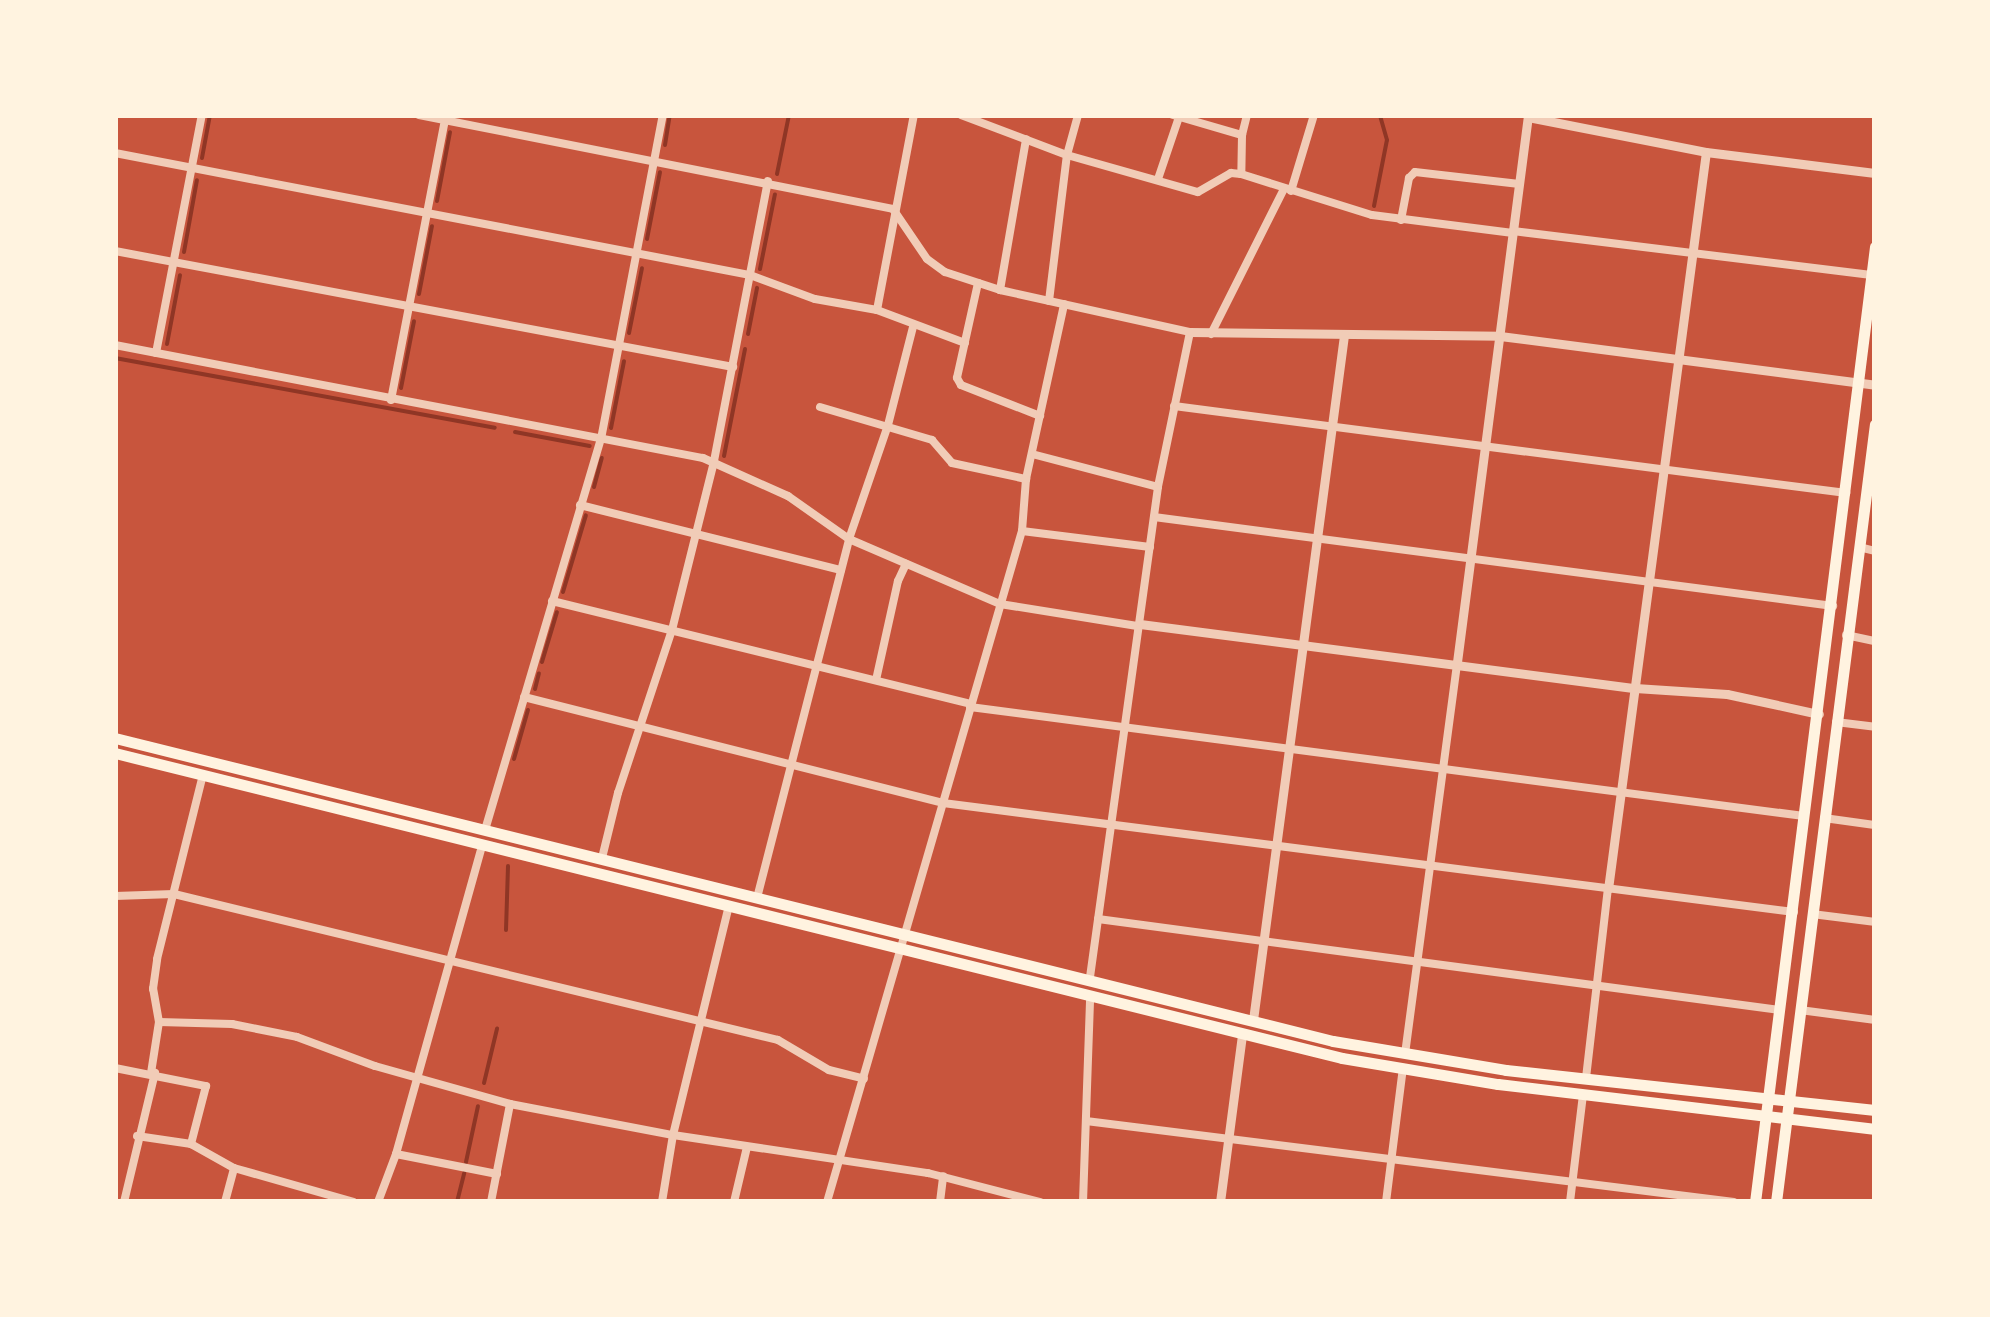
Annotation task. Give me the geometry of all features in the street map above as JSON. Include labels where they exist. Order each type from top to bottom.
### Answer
[{"type":"main road","points":[[1755,1202],[1833,606],[1875,247]]},
{"type":"main road","points":[[1776,1202],[1846,635],[1873,468],[1875,424]]},
{"type":"main road","points":[[115,738],[1405,1055],[1875,1110]]},
{"type":"main road","points":[[115,754],[1403,1071],[1765,1119],[1875,1129]]},
{"type":"street","points":[[156,352],[202,115]]},
{"type":"street","points":[[419,115],[768,181],[894,209],[935,266],[1000,290],[1190,332],[1500,336],[1875,385]]},
{"type":"street","points":[[485,830],[601,438],[663,115]]},
{"type":"street","points":[[876,310],[914,115]]},
{"type":"street","points":[[962,115],[1067,155],[1198,192],[1231,172],[1401,220],[1871,275]]},
{"type":"street","points":[[1048,301],[1067,155],[1078,115]]},
{"type":"street","points":[[1241,174],[1242,134],[1247,115]]},
{"type":"street","points":[[1211,334],[1288,190],[1314,115]]},
{"type":"street","points":[[1386,1202],[1526,115],[1706,152],[1875,173]]},
{"type":"street","points":[[1158,180],[1176,116],[1242,134]]},
{"type":"street","points":[[391,400],[445,118]]},
{"type":"street","points":[[1000,290],[1026,139]]},
{"type":"street","points":[[1586,1078],[1676,358],[1706,152]]},
{"type":"street","points":[[115,154],[750,275],[815,298],[876,310],[964,343]]},
{"type":"street","points":[[1401,220],[1409,178],[1414,172],[1519,184]]},
{"type":"street","points":[[602,858],[672,630],[714,462],[768,181]]},
{"type":"street","points":[[115,251],[732,367]]},
{"type":"street","points":[[978,283],[957,378],[961,385],[1040,416]]},
{"type":"street","points":[[826,1202],[1022,530],[1026,478],[1064,304]]},
{"type":"street","points":[[757,898],[849,539],[888,424],[913,327]]},
{"type":"street","points":[[1090,980],[1158,487],[1190,332]]},
{"type":"street","points":[[1253,1020],[1344,335]]},
{"type":"street","points":[[115,345],[714,462],[788,496],[849,539],[1000,604],[1635,688],[1729,695],[1819,714]]},
{"type":"street","points":[[1174,406],[1846,494]]},
{"type":"street","points":[[820,407],[932,440],[952,462],[1026,478]]},
{"type":"street","points":[[1032,454],[1158,487]]},
{"type":"street","points":[[580,505],[841,570]]},
{"type":"street","points":[[1154,517],[1833,606]]},
{"type":"street","points":[[1022,530],[1150,547]]},
{"type":"street","points":[[1859,547],[1875,551]]},
{"type":"street","points":[[876,680],[898,581],[906,564]]},
{"type":"street","points":[[552,600],[971,705],[1806,816]]},
{"type":"street","points":[[1846,635],[1875,642]]},
{"type":"street","points":[[524,696],[942,803],[1794,912]]},
{"type":"street","points":[[1836,722],[1875,727]]},
{"type":"street","points":[[124,1202],[153,1073],[159,1022],[153,989],[203,775]]},
{"type":"street","points":[[1824,818],[1875,825]]},
{"type":"street","points":[[378,1202],[396,1154],[482,845]]},
{"type":"street","points":[[115,896],[174,894],[778,1040],[829,1070],[864,1079]]},
{"type":"street","points":[[662,1202],[672,1135],[729,906]]},
{"type":"street","points":[[1812,914],[1875,922]]},
{"type":"street","points":[[1098,919],[1780,1010]]},
{"type":"street","points":[[1084,1202],[1090,997]]},
{"type":"street","points":[[1800,1010],[1875,1020]]},
{"type":"street","points":[[159,1022],[232,1024],[297,1037],[416,1079],[510,1104],[672,1135],[944,1176],[1040,1202]]},
{"type":"street","points":[[1220,1202],[1242,1034]]},
{"type":"street","points":[[115,1068],[206,1086],[191,1144]]},
{"type":"street","points":[[1570,1202],[1583,1095]]},
{"type":"street","points":[[491,1202],[510,1104]]},
{"type":"street","points":[[1086,1121],[1734,1202]]},
{"type":"street","points":[[137,1136],[191,1144],[234,1168],[353,1202]]},
{"type":"street","points":[[734,1202],[747,1147]]},
{"type":"street","points":[[396,1154],[497,1174]]},
{"type":"street","points":[[226,1202],[234,1168]]},
{"type":"street","points":[[940,1202],[944,1176]]},
{"type":"waterway","points":[[202,158],[210,115]]},
{"type":"waterway","points":[[665,145],[670,115]]},
{"type":"waterway","points":[[777,174],[789,115]]},
{"type":"waterway","points":[[1374,206],[1387,140],[1380,115]]},
{"type":"waterway","points":[[437,201],[450,132]]},
{"type":"waterway","points":[[647,239],[660,172]]},
{"type":"waterway","points":[[184,252],[197,180]]},
{"type":"waterway","points":[[760,269],[775,194]]},
{"type":"waterway","points":[[419,294],[432,226]]},
{"type":"waterway","points":[[629,333],[642,268]]},
{"type":"waterway","points":[[167,344],[180,275]]},
{"type":"waterway","points":[[748,334],[757,288]]},
{"type":"waterway","points":[[401,388],[414,321]]},
{"type":"waterway","points":[[724,456],[745,349]]},
{"type":"waterway","points":[[115,358],[495,428]]},
{"type":"waterway","points":[[611,428],[624,361]]},
{"type":"waterway","points":[[515,432],[590,446]]},
{"type":"waterway","points":[[594,487],[602,458]]},
{"type":"waterway","points":[[563,592],[586,515]]},
{"type":"waterway","points":[[542,662],[557,612]]},
{"type":"waterway","points":[[535,689],[539,673]]},
{"type":"waterway","points":[[514,759],[528,710]]},
{"type":"waterway","points":[[506,930],[508,866]]},
{"type":"waterway","points":[[484,1083],[497,1029]]},
{"type":"waterway","points":[[466,1162],[478,1106]]},
{"type":"waterway","points":[[457,1202],[464,1173]]}]
